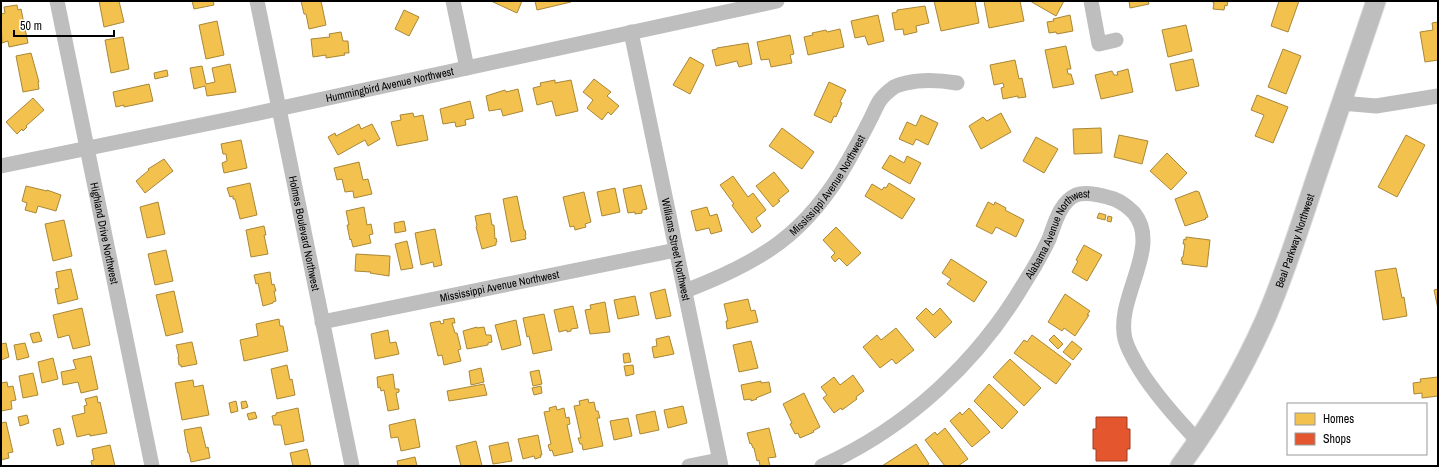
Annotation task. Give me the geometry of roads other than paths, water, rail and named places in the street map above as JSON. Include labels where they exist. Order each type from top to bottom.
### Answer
[{"type":"main road","name":"Beal Parkway Northwest","points":[[1181,466],[1198,442],[1243,367],[1265,320],[1284,271],[1376,1]]},
{"type":"street","name":"Highland Drive Northwest","points":[[57,1],[152,466]]},
{"type":"street","name":"Holmes Boulevard Northwest","points":[[257,1],[352,466]]},
{"type":"street","points":[[453,1],[467,68]]},
{"type":"street","name":"Hummingbird Avenue Northwest","points":[[1,166],[87,149],[777,1]]},
{"type":"street","points":[[1091,1],[1100,44],[1116,40]]},
{"type":"street","name":"Williams Street Northwest","points":[[631,32],[720,463]]},
{"type":"street","name":"Mississippi Avenue Northwest","points":[[685,291],[724,276],[746,265],[775,246],[803,223],[821,203],[837,180],[880,100],[896,86],[917,81],[935,80],[957,83]]},
{"type":"street","points":[[1341,103],[1376,106],[1438,96]]},
{"type":"street","name":"Alabama Avenue Northwest","points":[[822,466],[854,450],[918,408],[960,368],[993,331],[1012,304],[1044,251],[1062,208],[1067,200],[1086,193],[1113,198],[1121,202],[1128,207],[1141,224],[1144,245],[1123,317],[1125,337],[1130,352],[1147,381],[1163,403],[1198,442]]},
{"type":"street","name":"Mississippi Avenue Northwest","points":[[322,322],[676,250]]},
{"type":"street","points":[[689,466],[720,463]]}]
